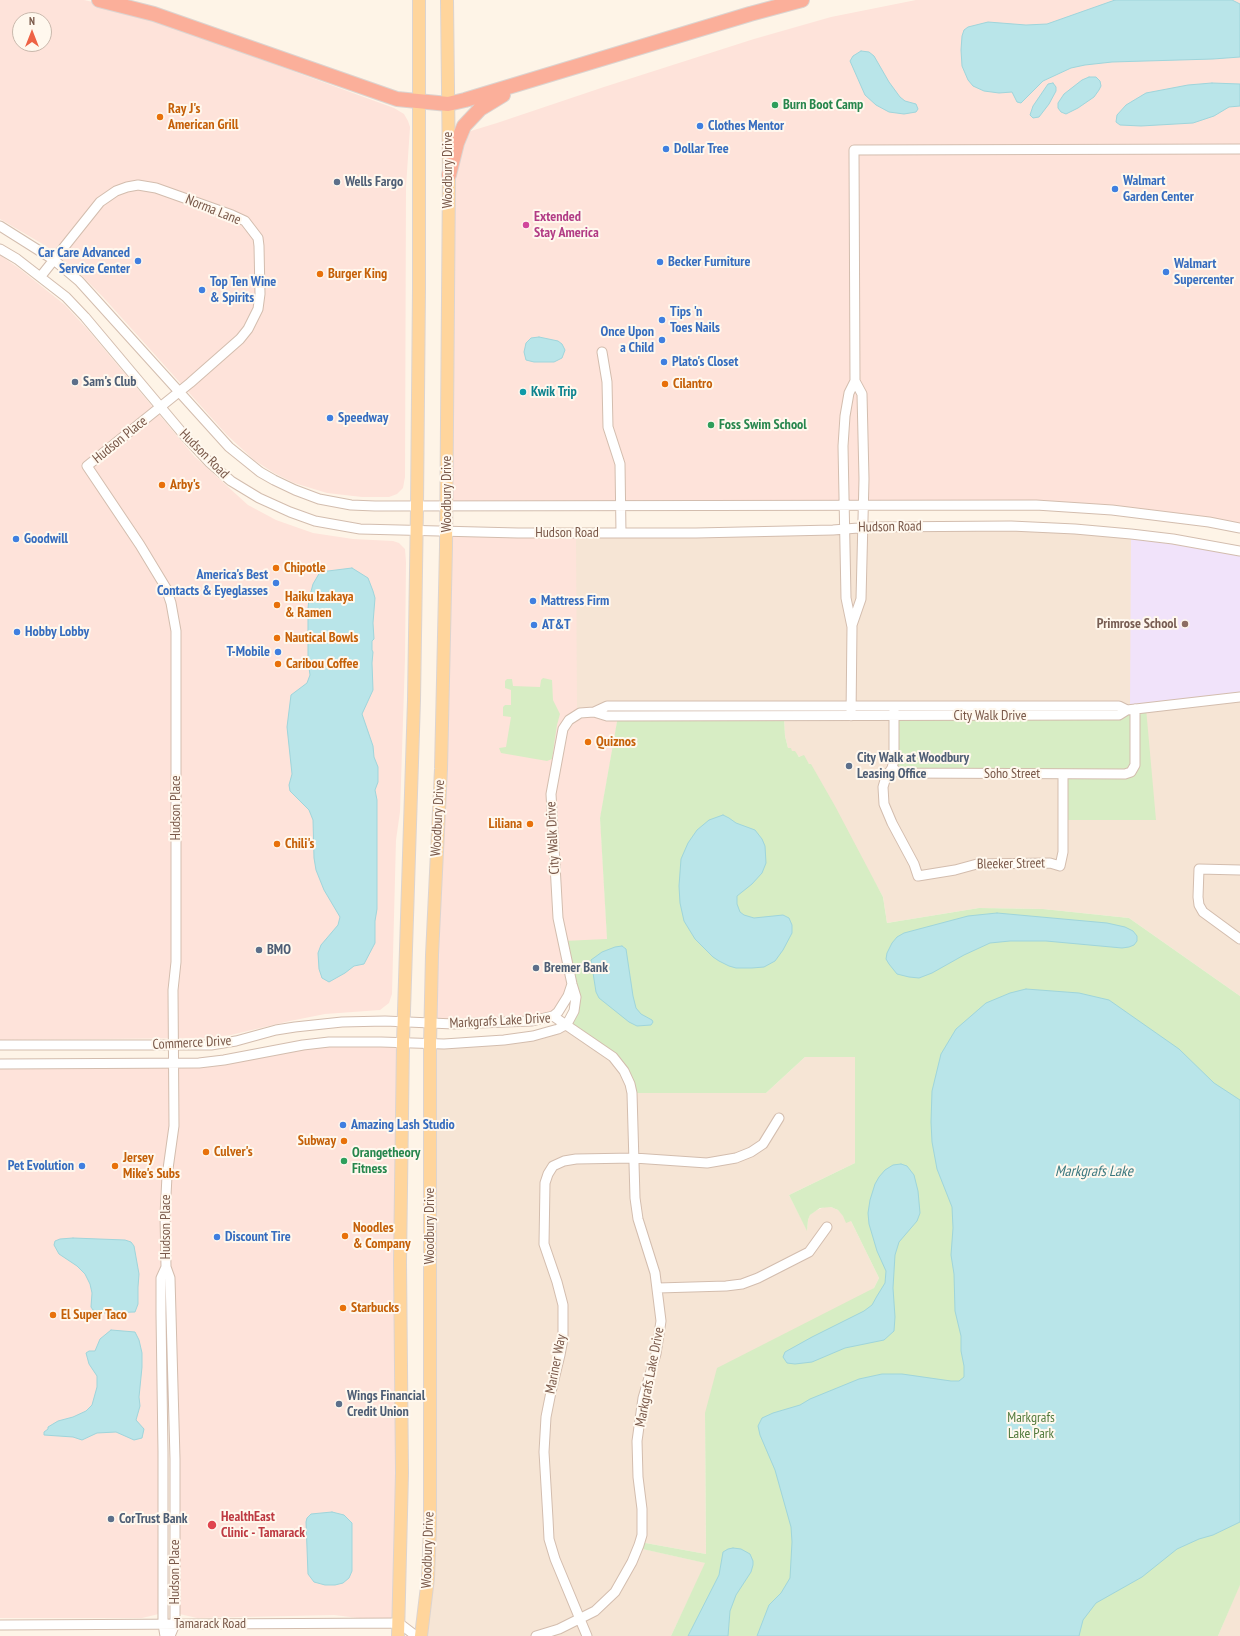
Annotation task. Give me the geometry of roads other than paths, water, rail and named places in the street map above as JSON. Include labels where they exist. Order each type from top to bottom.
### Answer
[{"type":"highway","points":[[99,0],[154,14],[397,99],[448,104],[802,0]]},
{"type":"highway","points":[[449,175],[462,130],[471,117],[495,99],[568,69]]},
{"type":"main road","name":"Woodbury Drive","points":[[398,1636],[402,1481],[400,1262],[403,1042],[414,700],[417,531],[419,0]]},
{"type":"main road","name":"Woodbury Drive","points":[[421,1636],[428,1578],[430,1527],[430,1044],[432,955],[441,769],[447,506],[449,175],[448,0]]},
{"type":"street","points":[[851,711],[852,627],[846,598],[844,425],[849,393],[855,381],[854,150],[1240,149]]},
{"type":"street","name":"Norma Lane","points":[[41,276],[100,202],[116,191],[127,187],[138,185],[156,188],[232,215],[245,222],[258,238],[259,246],[260,294],[258,309],[254,320],[240,339],[160,407]]},
{"type":"street","name":"Hudson Road","points":[[0,226],[54,260],[79,281],[103,305],[229,447],[260,472],[295,490],[319,499],[351,505],[417,506],[1013,504],[1069,506],[1182,518],[1240,528]]},
{"type":"street","name":"Hudson Road","points":[[0,248],[41,276],[66,297],[85,317],[160,407],[209,462],[231,481],[259,498],[315,521],[360,529],[446,532],[717,533],[862,528],[1011,526],[1069,529],[1173,539],[1240,550]]},
{"type":"street","points":[[602,352],[607,382],[608,426],[620,462],[621,533]]},
{"type":"street","points":[[852,627],[861,599],[863,505],[862,394],[855,381]]},
{"type":"street","name":"Hudson Place","points":[[160,407],[87,466],[140,545],[166,588],[171,603],[176,631],[176,962],[173,990],[174,1126],[166,1189],[166,1267],[170,1278],[175,1460],[175,1624],[170,1636]]},
{"type":"street","name":"City Walk Drive","points":[[567,1024],[574,1011],[576,1000],[558,918],[551,794],[565,726],[571,718],[578,714],[594,712],[607,716],[894,711],[1119,715],[1131,710],[1240,697]]},
{"type":"street","name":"Soho Street","points":[[892,768],[904,774],[1125,774],[1131,772],[1134,768],[1135,761],[1131,710]]},
{"type":"street","points":[[892,768],[894,760],[894,711]]},
{"type":"street","name":"Bleeker Street","points":[[892,768],[886,777],[883,787],[884,804],[887,814],[914,864],[918,876],[954,870],[977,864],[1050,863],[1060,866],[1063,852],[1063,774]]},
{"type":"street","points":[[1240,870],[1199,869],[1198,897],[1199,905],[1203,912],[1240,939]]},
{"type":"street","points":[[554,1016],[564,1006],[572,984]]},
{"type":"street","name":"Markgrafs Lake Drive","points":[[431,1024],[511,1023],[532,1021],[554,1016],[613,1057],[627,1077],[632,1093],[635,1198],[638,1219],[655,1273],[661,1321],[656,1354],[643,1398],[637,1441],[638,1477],[643,1522],[640,1545],[616,1592],[595,1611],[559,1629],[536,1636]]},
{"type":"street","name":"Commerce Drive","points":[[0,1046],[212,1045],[236,1041],[276,1030],[317,1024],[342,1022],[404,1022],[431,1024]]},
{"type":"street","name":"Markgrafs Lake Drive","points":[[430,1044],[504,1040],[533,1036],[558,1029],[567,1024]]},
{"type":"street","name":"Commerce Drive","points":[[0,1064],[173,1063],[224,1060],[297,1046],[329,1042],[403,1042],[430,1044]]},
{"type":"street","name":"Mariner Way","points":[[587,1636],[581,1618],[555,1559],[550,1539],[548,1519],[544,1452],[546,1418],[563,1338],[563,1305],[544,1244],[545,1183],[548,1174],[554,1166],[564,1161],[576,1159],[634,1158],[707,1163],[736,1158],[751,1152],[763,1144],[779,1118]]},
{"type":"street","points":[[658,1288],[726,1286],[742,1284],[758,1278],[809,1252],[827,1226]]},
{"type":"street","name":"Hudson Place","points":[[165,1636],[163,1624],[161,1278],[166,1267]]},
{"type":"street","points":[[399,1623],[416,1636]]},
{"type":"street","name":"Tamarack Road","points":[[0,1625],[399,1623]]},
{"type":"water","points":[[1115,0],[1232,0],[1240,4],[1240,57],[1112,62],[1085,65],[1071,68],[1043,81],[1021,103],[1017,102],[1012,92],[999,93],[984,91],[973,86],[968,80],[962,66],[961,50],[962,36],[964,30],[968,27],[988,22],[1026,25],[1047,24]]},
{"type":"water","points":[[861,51],[869,52],[874,56],[889,82],[900,97],[905,101],[916,104],[918,109],[916,112],[904,114],[889,112],[876,105],[865,95],[850,61],[853,56]]},
{"type":"water","points":[[1089,77],[1096,77],[1100,81],[1101,86],[1094,97],[1066,114],[1061,112],[1058,108],[1058,103],[1064,94],[1082,80]]},
{"type":"water","points":[[1053,83],[1056,87],[1056,91],[1049,104],[1039,117],[1033,118],[1030,115],[1033,106],[1048,84]]},
{"type":"water","points":[[1212,83],[1240,84],[1240,106],[1229,107],[1214,116],[1193,123],[1141,126],[1120,125],[1116,122],[1117,115],[1126,105],[1146,93],[1188,85]]},
{"type":"water","points":[[539,337],[558,341],[562,344],[565,350],[562,358],[554,362],[534,362],[526,360],[524,352],[526,343],[531,338]]},
{"type":"water","points":[[352,568],[368,578],[375,598],[373,623],[374,639],[372,641],[373,690],[362,714],[373,746],[374,757],[378,767],[378,782],[375,790],[377,800],[377,909],[375,921],[375,943],[364,964],[354,966],[329,982],[322,978],[319,969],[318,953],[321,945],[338,925],[340,917],[324,890],[316,870],[314,858],[313,820],[309,810],[290,791],[289,785],[292,774],[287,727],[291,695],[307,683],[310,675],[308,660],[308,608],[313,584],[320,572]]},
{"type":"water","points":[[723,815],[736,823],[755,830],[765,846],[766,863],[762,873],[752,884],[737,896],[737,904],[740,912],[754,918],[783,915],[789,918],[792,925],[792,933],[783,950],[775,961],[764,967],[736,968],[719,961],[695,939],[684,921],[680,903],[679,886],[681,859],[688,843],[697,830],[709,820]]},
{"type":"water","points":[[997,913],[1107,923],[1125,927],[1133,931],[1137,936],[1137,941],[1134,945],[1122,948],[1046,941],[1010,941],[990,943],[964,955],[932,973],[919,978],[897,974],[886,959],[892,943],[897,937],[904,933],[968,916]]},
{"type":"water","points":[[622,946],[626,949],[636,1008],[641,1014],[652,1020],[653,1022],[651,1025],[637,1026],[629,1022],[599,998],[596,992],[591,960],[602,952]]},
{"type":"water","name":"Markgrafs Lake","points":[[1026,989],[1079,993],[1109,1000],[1179,1049],[1214,1083],[1240,1100],[1240,1522],[1213,1535],[1199,1539],[1177,1549],[1142,1577],[1096,1603],[1083,1620],[1079,1636],[757,1636],[769,1605],[781,1593],[790,1578],[792,1542],[791,1527],[775,1470],[760,1435],[758,1426],[762,1418],[800,1405],[810,1399],[859,1379],[882,1374],[902,1374],[951,1381],[959,1381],[964,1377],[961,1336],[955,1311],[954,1274],[951,1255],[953,1228],[952,1207],[937,1169],[932,1142],[932,1091],[941,1054],[956,1029],[986,1003],[1010,993]]},
{"type":"water","points":[[901,1164],[907,1166],[914,1175],[918,1191],[920,1213],[917,1221],[899,1242],[895,1255],[893,1288],[895,1317],[894,1331],[884,1340],[845,1348],[812,1362],[795,1364],[787,1363],[783,1357],[785,1352],[864,1311],[872,1305],[885,1283],[886,1271],[877,1251],[869,1224],[868,1213],[870,1200],[879,1177],[885,1170],[893,1165]]},
{"type":"water","points":[[60,1239],[125,1240],[131,1242],[134,1246],[139,1274],[138,1304],[135,1312],[100,1313],[93,1310],[91,1307],[92,1293],[90,1284],[85,1274],[77,1266],[59,1254],[54,1245],[55,1241]]},
{"type":"water","points":[[111,1330],[135,1332],[139,1340],[142,1353],[142,1367],[139,1397],[140,1406],[136,1420],[144,1429],[142,1438],[134,1440],[116,1432],[97,1433],[82,1440],[73,1437],[44,1435],[44,1432],[48,1429],[48,1427],[58,1421],[73,1417],[86,1411],[92,1405],[97,1387],[97,1376],[89,1364],[86,1353],[89,1351],[95,1351],[100,1339]]},
{"type":"water","points":[[332,1512],[344,1515],[352,1523],[352,1571],[349,1578],[343,1583],[325,1585],[314,1582],[308,1574],[306,1522],[307,1518],[311,1514]]},
{"type":"water","points":[[733,1548],[741,1549],[750,1554],[753,1565],[751,1572],[736,1595],[730,1611],[728,1636],[688,1636],[719,1575],[723,1552]]},
{"type":"place","name":"Burn Boot Camp","points":[[775,105]]},
{"type":"place","name":"Ray J's American Grill","points":[[160,117]]},
{"type":"place","name":"Clothes Mentor","points":[[700,126]]},
{"type":"place","name":"Dollar Tree","points":[[666,149]]},
{"type":"place","name":"Wells Fargo","points":[[337,182]]},
{"type":"place","name":"Walmart Garden Center","points":[[1115,189]]},
{"type":"place","name":"Extended Stay America","points":[[526,225]]},
{"type":"place","name":"Car Care Advanced Service Center","points":[[138,261]]},
{"type":"place","name":"Becker Furniture","points":[[660,262]]},
{"type":"place","name":"Walmart Supercenter","points":[[1166,272]]},
{"type":"place","name":"Burger King","points":[[320,274]]},
{"type":"place","name":"Top Ten Wine & Spirits","points":[[202,290]]},
{"type":"place","name":"Tips 'n Toes Nails","points":[[662,320]]},
{"type":"place","name":"Once Upon a Child","points":[[662,340]]},
{"type":"place","name":"Plato's Closet","points":[[664,362]]},
{"type":"place","name":"Sam's Club","points":[[75,382]]},
{"type":"place","name":"Cilantro","points":[[665,384]]},
{"type":"place","name":"Kwik Trip","points":[[523,392]]},
{"type":"place","name":"Speedway","points":[[330,418]]},
{"type":"place","name":"Foss Swim School","points":[[711,425]]},
{"type":"place","name":"Arby's","points":[[162,485]]},
{"type":"place","name":"Goodwill","points":[[16,539]]},
{"type":"place","name":"Chipotle","points":[[276,568]]},
{"type":"place","name":"America's Best Contacts & Eyeglasses","points":[[276,583]]},
{"type":"place","name":"Mattress Firm","points":[[533,601]]},
{"type":"place","name":"Haiku Izakaya & Ramen","points":[[277,605]]},
{"type":"place","name":"Primrose School","points":[[1185,624]]},
{"type":"place","name":"AT&T","points":[[534,625]]},
{"type":"place","name":"Hobby Lobby","points":[[17,632]]},
{"type":"place","name":"Nautical Bowls","points":[[277,638]]},
{"type":"place","name":"T-Mobile","points":[[278,652]]},
{"type":"place","name":"Caribou Coffee","points":[[278,664]]},
{"type":"place","name":"Quiznos","points":[[588,742]]},
{"type":"place","name":"City Walk at Woodbury Leasing Office","points":[[849,766]]},
{"type":"place","name":"Liliana","points":[[530,824]]},
{"type":"place","name":"Chili's","points":[[277,844]]},
{"type":"place","name":"BMO","points":[[259,950]]},
{"type":"place","name":"Bremer Bank","points":[[536,968]]},
{"type":"place","name":"Amazing Lash Studio","points":[[343,1125]]},
{"type":"place","name":"Subway","points":[[344,1141]]},
{"type":"place","name":"Culver's","points":[[206,1152]]},
{"type":"place","name":"Orangetheory Fitness","points":[[344,1161]]},
{"type":"place","name":"Pet Evolution","points":[[82,1166]]},
{"type":"place","name":"Jersey Mike's Subs","points":[[115,1166]]},
{"type":"place","name":"Noodles & Company","points":[[345,1236]]},
{"type":"place","name":"Discount Tire","points":[[217,1237]]},
{"type":"place","name":"Starbucks","points":[[343,1308]]},
{"type":"place","name":"El Super Taco","points":[[53,1315]]},
{"type":"place","name":"Wings Financial Credit Union","points":[[339,1404]]},
{"type":"place","name":"CorTrust Bank","points":[[111,1519]]},
{"type":"place","name":"HealthEast Clinic - Tamarack","points":[[212,1525]]},
{"type":"park label","name":"Markgrafs Lake Park","points":[[1031,1426]]}]
